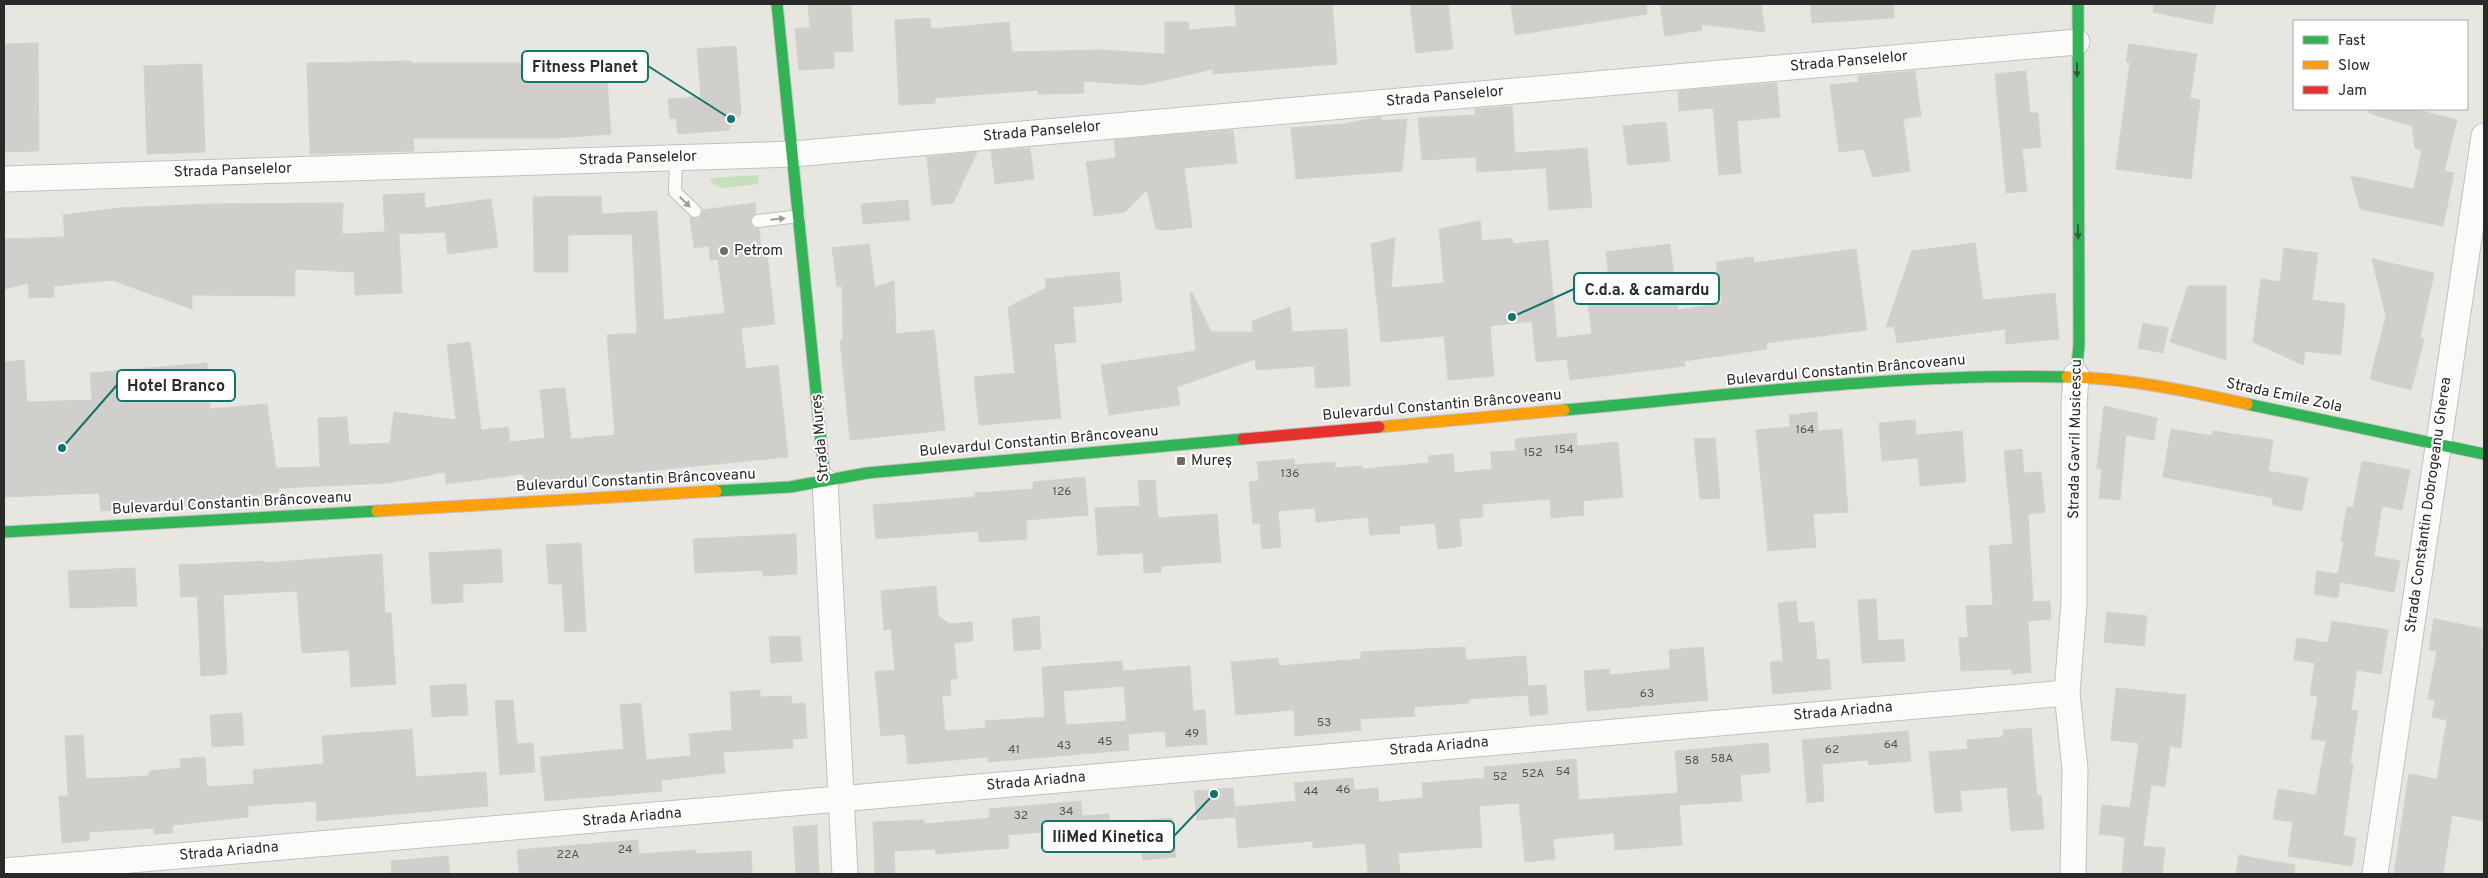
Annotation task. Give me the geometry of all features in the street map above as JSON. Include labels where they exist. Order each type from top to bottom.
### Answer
[{"type":"main road","name":"Strada Mureș","points":[[777,4],[825,481]]},
{"type":"main road","name":"Strada Gavril Musicescu","points":[[2076,375],[2079,345],[2078,4]]},
{"type":"main road","name":"Strada Emile Zola","points":[[2076,375],[2181,390],[2484,454]]},
{"type":"main road","name":"Bulevardul Constantin Brâncoveanu","points":[[4,532],[790,487],[886,471],[1919,378],[2076,375]]},
{"type":"street","name":"Strada Panselelor","points":[[4,179],[793,154],[2077,42]]},
{"type":"street","name":"Strada Constantin Dobrogeanu Gherea","points":[[2375,874],[2484,136]]},
{"type":"street","name":"Strada Gavril Musicescu","points":[[2073,874],[2075,769],[2067,692],[2074,603],[2074,406],[2076,375]]},
{"type":"street","name":"Strada Mureș","points":[[825,481],[845,874]]},
{"type":"street","name":"Strada Ariadna","points":[[4,872],[2067,692]]},
{"type":"lane","points":[[676,158],[675,192],[695,211]]},
{"type":"lane","points":[[758,221],[799,216]]},
{"type":"green space","points":[[758,175],[759,184],[723,188],[714,185],[710,178]]},
{"type":"building","points":[[808,4],[851,4],[853,51],[834,52],[834,68],[799,70],[795,28],[810,28]]},
{"type":"building","points":[[1234,4],[1332,4],[1337,64],[1213,74],[1213,69],[1143,85],[1083,81],[1084,93],[1038,94],[1038,90],[935,98],[935,103],[899,105],[895,20],[930,18],[931,29],[1009,22],[1012,52],[1101,50],[1165,54],[1165,22],[1188,22],[1189,30],[1237,26]]},
{"type":"building","points":[[1410,4],[1448,4],[1453,49],[1416,53]]},
{"type":"building","points":[[1511,4],[1646,4],[1647,14],[1515,35]]},
{"type":"building","points":[[1660,4],[1761,4],[1765,32],[1701,24],[1702,30],[1665,36]]},
{"type":"building","points":[[1810,4],[1894,4],[1894,18],[1812,23]]},
{"type":"building","points":[[2154,4],[2216,4],[2212,24],[2153,12]]},
{"type":"building","points":[[38,43],[39,151],[4,152],[4,44]]},
{"type":"building","points":[[2129,44],[2197,54],[2190,98],[2200,100],[2191,179],[2116,169],[2130,62],[2126,62]]},
{"type":"building","points":[[736,46],[741,114],[728,130],[678,134],[676,118],[670,119],[668,99],[701,97],[697,49]]},
{"type":"building","points":[[605,56],[611,134],[556,138],[413,138],[414,151],[310,154],[307,63],[411,61],[411,63],[526,63],[526,79],[574,76],[573,58]]},
{"type":"building","points":[[202,64],[205,152],[147,154],[144,66]]},
{"type":"building","points":[[1915,71],[1921,116],[1903,119],[1910,171],[1873,177],[1864,149],[1839,152],[1830,85],[1859,82],[1858,76]]},
{"type":"building","points":[[2026,71],[2030,113],[2038,113],[2041,147],[2022,149],[2027,191],[2006,193],[1995,74]]},
{"type":"building","points":[[1777,83],[1780,117],[1737,121],[1741,173],[1719,175],[1713,108],[1679,111],[1678,91]]},
{"type":"building","points":[[1512,106],[1515,153],[1587,148],[1592,207],[1549,210],[1546,168],[1477,172],[1476,157],[1422,160],[1418,118],[1475,115],[1475,109]]},
{"type":"building","points":[[2370,110],[2418,110],[2457,120],[2444,171],[2454,173],[2443,226],[2360,209],[2351,176],[2414,189],[2422,150],[2415,148],[2412,126],[2369,113]]},
{"type":"building","points":[[1381,117],[1381,121],[1407,119],[1402,171],[1296,179],[1291,128],[1343,124]]},
{"type":"building","points":[[1666,122],[1670,161],[1628,165],[1623,126]]},
{"type":"building","points":[[1233,130],[1237,163],[1184,168],[1192,227],[1166,230],[1156,229],[1147,190],[1125,212],[1094,216],[1086,162],[1116,158],[1114,140]]},
{"type":"building","points":[[1030,148],[1034,179],[995,184],[991,151]]},
{"type":"building","points":[[977,152],[953,203],[932,205],[927,157]]},
{"type":"building","points":[[424,193],[425,208],[491,199],[498,247],[448,254],[445,232],[399,234],[402,293],[355,295],[354,272],[295,269],[295,296],[192,295],[192,309],[112,280],[54,286],[54,297],[29,298],[28,283],[4,289],[4,239],[65,237],[63,215],[120,208],[210,204],[343,203],[342,234],[385,232],[383,195]]},
{"type":"building","points":[[601,196],[602,214],[657,211],[664,320],[725,313],[718,259],[710,260],[709,246],[694,248],[690,217],[698,219],[703,210],[755,203],[756,213],[751,217],[750,222],[754,228],[759,229],[762,254],[767,253],[775,324],[741,328],[746,369],[778,365],[788,457],[524,483],[523,474],[446,484],[445,472],[388,483],[278,488],[279,492],[218,500],[218,504],[101,511],[99,493],[4,497],[4,362],[24,360],[27,402],[92,400],[90,373],[207,363],[210,409],[267,404],[276,468],[320,467],[318,418],[347,417],[349,445],[390,443],[394,412],[456,420],[447,345],[470,342],[481,430],[508,427],[510,442],[545,438],[540,390],[565,388],[571,439],[615,435],[607,335],[637,333],[632,234],[568,235],[568,272],[534,272],[533,197]]},
{"type":"building","points":[[908,200],[910,220],[863,224],[861,204]]},
{"type":"building","points":[[1480,221],[1482,241],[1512,238],[1513,244],[1548,240],[1557,338],[1592,334],[1586,288],[1609,277],[1606,252],[1670,244],[1678,310],[1722,303],[1716,262],[1753,257],[1754,263],[1856,249],[1867,330],[1766,343],[1767,349],[1684,361],[1685,366],[1570,380],[1567,359],[1536,362],[1532,321],[1490,326],[1494,376],[1448,380],[1444,336],[1381,342],[1371,244],[1395,238],[1391,288],[1444,283],[1439,229]]},
{"type":"building","points":[[1975,243],[1983,300],[2055,293],[2059,339],[2006,344],[2005,329],[1897,343],[1894,326],[1886,327],[1912,251]]},
{"type":"building","points":[[869,244],[875,287],[894,281],[896,334],[934,330],[945,430],[850,440],[840,340],[843,340],[842,286],[837,287],[832,248]]},
{"type":"building","points":[[2284,248],[2318,253],[2312,300],[2345,304],[2341,355],[2305,351],[2303,365],[2253,342],[2261,279],[2280,282]]},
{"type":"building","points":[[2372,259],[2434,273],[2420,338],[2424,339],[2411,390],[2370,379],[2386,316]]},
{"type":"building","points":[[1119,272],[1122,302],[1073,307],[1076,342],[1054,344],[1061,418],[979,425],[974,377],[1015,373],[1008,307],[1046,288],[1045,279]]},
{"type":"building","points":[[2188,286],[2226,286],[2226,360],[2170,342]]},
{"type":"building","points":[[1192,292],[1211,332],[1253,332],[1252,321],[1290,307],[1292,332],[1347,329],[1350,386],[1316,388],[1314,366],[1256,370],[1255,359],[1177,387],[1180,405],[1109,415],[1101,365],[1196,351],[1190,293]]},
{"type":"building","points":[[2143,323],[2168,328],[2163,353],[2138,348]]},
{"type":"building","points":[[2104,406],[2157,418],[2154,440],[2126,435],[2120,500],[2099,498],[2102,469],[2097,468]]},
{"type":"building","points":[[1817,412],[1818,431],[1842,429],[1848,512],[1813,514],[1816,547],[1768,551],[1756,430],[1790,427],[1789,415]]},
{"type":"building","points":[[1915,420],[1916,435],[1962,431],[1966,482],[1920,486],[1918,458],[1882,461],[1879,423]]},
{"type":"building","points":[[2171,429],[2212,436],[2213,431],[2273,440],[2268,471],[2308,478],[2302,511],[2272,505],[2273,498],[2163,477]]},
{"type":"building","points":[[1576,433],[1577,446],[1618,442],[1623,497],[1583,501],[1584,515],[1551,518],[1550,499],[1482,504],[1483,517],[1459,519],[1462,546],[1438,549],[1435,523],[1399,526],[1400,533],[1370,535],[1368,517],[1316,522],[1315,508],[1278,511],[1281,547],[1262,549],[1260,523],[1253,524],[1249,482],[1259,481],[1257,462],[1294,459],[1295,465],[1335,462],[1335,468],[1362,466],[1362,469],[1429,463],[1428,456],[1453,454],[1455,473],[1492,469],[1491,452],[1516,451],[1515,439]]},
{"type":"building","points":[[1715,438],[1720,498],[1700,499],[1694,439]]},
{"type":"building","points":[[2022,449],[2024,473],[2041,472],[2045,512],[2028,514],[2033,602],[2050,601],[2051,619],[2028,621],[2031,672],[2012,674],[2011,669],[1961,671],[1959,638],[1968,637],[1966,606],[1993,605],[1989,546],[2013,544],[2004,451]]},
{"type":"building","points":[[2362,461],[2410,470],[2402,510],[2382,506],[2374,556],[2400,561],[2394,592],[2340,582],[2338,598],[2314,594],[2317,571],[2338,574],[2344,541],[2341,541],[2347,507],[2353,508]]},
{"type":"building","points":[[1085,477],[1088,515],[1026,520],[1027,539],[979,542],[978,531],[876,539],[873,505],[975,497],[975,493],[1033,489],[1033,482]]},
{"type":"building","points":[[1155,480],[1158,518],[1217,514],[1221,562],[1161,566],[1161,572],[1144,573],[1143,553],[1098,555],[1095,508],[1140,506],[1138,481]]},
{"type":"building","points":[[796,534],[797,574],[763,576],[762,570],[695,573],[693,539]]},
{"type":"building","points":[[581,543],[586,631],[565,632],[562,584],[549,584],[546,545]]},
{"type":"building","points":[[501,549],[503,582],[463,584],[463,602],[432,604],[429,553]]},
{"type":"building","points":[[382,554],[385,613],[391,613],[396,684],[351,687],[349,650],[302,653],[297,591],[223,595],[227,674],[201,676],[197,596],[181,597],[179,565],[264,561],[264,563]]},
{"type":"building","points":[[135,568],[137,606],[70,608],[68,571]]},
{"type":"building","points":[[936,586],[938,615],[949,624],[972,622],[973,641],[954,643],[957,679],[950,679],[951,695],[942,696],[945,731],[986,728],[985,721],[1045,717],[1042,667],[1122,661],[1123,671],[1190,666],[1193,711],[1205,710],[1207,744],[1166,747],[1165,731],[1128,734],[1129,750],[988,762],[988,757],[908,764],[905,734],[881,736],[875,672],[895,670],[891,629],[884,630],[881,591]],"holes":[[[1124,686],[1126,721],[1066,725],[1063,691]]]},
{"type":"building","points":[[1876,599],[1878,641],[1903,639],[1905,661],[1862,663],[1858,600]]},
{"type":"building","points":[[1796,601],[1798,623],[1814,622],[1817,660],[1829,659],[1831,689],[1773,694],[1770,662],[1783,661],[1778,603]]},
{"type":"building","points":[[2107,612],[2147,616],[2144,646],[2104,642]]},
{"type":"building","points":[[1039,616],[1041,649],[1014,651],[1012,619]]},
{"type":"building","points":[[2434,619],[2484,629],[2481,647],[2484,648],[2484,821],[2452,815],[2443,874],[2394,874],[2409,774],[2437,779],[2447,720],[2432,717],[2435,700],[2428,699],[2437,651],[2429,650]]},
{"type":"building","points":[[2332,621],[2388,630],[2381,674],[2357,670],[2351,710],[2358,711],[2350,764],[2353,764],[2343,836],[2356,838],[2352,866],[2288,856],[2293,822],[2273,819],[2278,789],[2316,795],[2326,741],[2311,739],[2318,696],[2310,695],[2315,663],[2294,660],[2297,638],[2328,643]]},
{"type":"building","points":[[800,636],[802,661],[771,663],[769,637]]},
{"type":"building","points":[[1465,647],[1466,660],[1526,656],[1528,686],[1546,685],[1548,714],[1530,716],[1528,695],[1469,699],[1469,703],[1414,707],[1415,716],[1360,719],[1361,730],[1295,736],[1294,710],[1236,715],[1231,662],[1278,658],[1279,666],[1361,659],[1361,652]]},
{"type":"building","points":[[1703,647],[1708,700],[1587,711],[1584,671],[1609,669],[1610,675],[1670,669],[1669,650]]},
{"type":"building","points":[[466,684],[468,715],[432,717],[430,686]]},
{"type":"building","points":[[2116,688],[2186,695],[2181,748],[2170,746],[2165,787],[2151,785],[2143,846],[2165,848],[2162,874],[2122,874],[2125,837],[2099,834],[2102,805],[2130,808],[2139,743],[2111,740]]},
{"type":"building","points":[[760,690],[760,697],[791,696],[792,704],[805,703],[807,738],[792,739],[793,748],[723,752],[725,773],[661,780],[662,791],[545,801],[540,757],[624,749],[620,705],[641,703],[646,760],[691,756],[689,734],[732,730],[730,692]]},
{"type":"building","points":[[513,700],[517,744],[533,743],[535,772],[500,775],[495,701]]},
{"type":"building","points":[[242,713],[244,745],[212,747],[210,715]]},
{"type":"building","points":[[2031,728],[2037,796],[2041,795],[2044,829],[2011,831],[2007,787],[1960,791],[1962,811],[1935,813],[1929,752],[1968,749],[1967,740],[2003,737],[2003,730]]},
{"type":"building","points":[[412,729],[416,777],[486,772],[488,806],[317,821],[316,801],[248,806],[248,817],[172,825],[173,833],[154,834],[154,828],[89,832],[90,840],[62,843],[59,796],[68,796],[65,736],[83,735],[86,779],[149,776],[149,771],[181,768],[180,759],[205,757],[207,787],[254,784],[253,770],[324,764],[322,736]]},
{"type":"building","points":[[1908,731],[1911,761],[1869,765],[1868,760],[1822,764],[1824,801],[1807,803],[1802,740]]},
{"type":"building","points":[[1768,743],[1770,772],[1740,775],[1742,801],[1679,805],[1682,845],[1615,850],[1614,833],[1553,839],[1555,859],[1525,862],[1519,803],[1479,806],[1482,847],[1398,853],[1400,874],[1368,874],[1365,843],[1313,848],[1313,841],[1238,848],[1235,807],[1296,801],[1294,783],[1353,778],[1354,790],[1378,788],[1379,802],[1423,798],[1422,783],[1485,778],[1484,767],[1576,759],[1579,800],[1678,793],[1675,751]]},
{"type":"building","points":[[1233,788],[1235,817],[1197,820],[1194,791]]},
{"type":"building","points":[[1081,801],[1082,816],[1109,814],[1110,823],[1172,818],[1176,857],[1143,860],[1142,839],[1073,846],[1073,848],[1054,850],[1052,831],[1008,835],[1009,848],[936,854],[935,849],[894,851],[895,874],[875,874],[873,822],[924,820],[924,824],[990,818],[989,809]]},
{"type":"building","points":[[817,825],[819,873],[796,874],[793,827]]},
{"type":"building","points":[[638,840],[639,854],[696,850],[696,854],[751,851],[752,872],[742,874],[519,874],[517,850]]},
{"type":"building","points":[[2239,855],[2295,865],[2294,874],[2236,874]]},
{"type":"building","points":[[448,856],[450,874],[392,874],[391,861]]},
{"type":"traffic: fast","points":[[777,4],[825,481]]},
{"type":"traffic: fast","points":[[2076,375],[2079,345],[2078,4]]},
{"type":"traffic: fast","points":[[1564,410],[1815,386],[1941,378],[2067,377]]},
{"type":"traffic: fast","points":[[2247,404],[2484,454]]},
{"type":"traffic: fast","points":[[716,491],[790,487],[867,473],[1243,439]]},
{"type":"traffic: fast","points":[[4,532],[377,511]]},
{"type":"traffic: slow","points":[[2067,377],[2135,383],[2247,404]]},
{"type":"traffic: slow","points":[[1379,427],[1564,410]]},
{"type":"traffic: slow","points":[[377,511],[716,491]]},
{"type":"traffic: jam","points":[[1243,439],[1379,427]]},
{"type":"place","name":"Fitness Planet","points":[[731,119]]},
{"type":"place","name":"Petrom","points":[[724,251]]},
{"type":"place","name":"C.d.a. & camardu","points":[[1512,317]]},
{"type":"place","name":"Hotel Branco","points":[[62,448]]},
{"type":"place","name":"Mureș","points":[[1181,461]]},
{"type":"place","name":"IliMed Kinetica","points":[[1214,794]]}]
